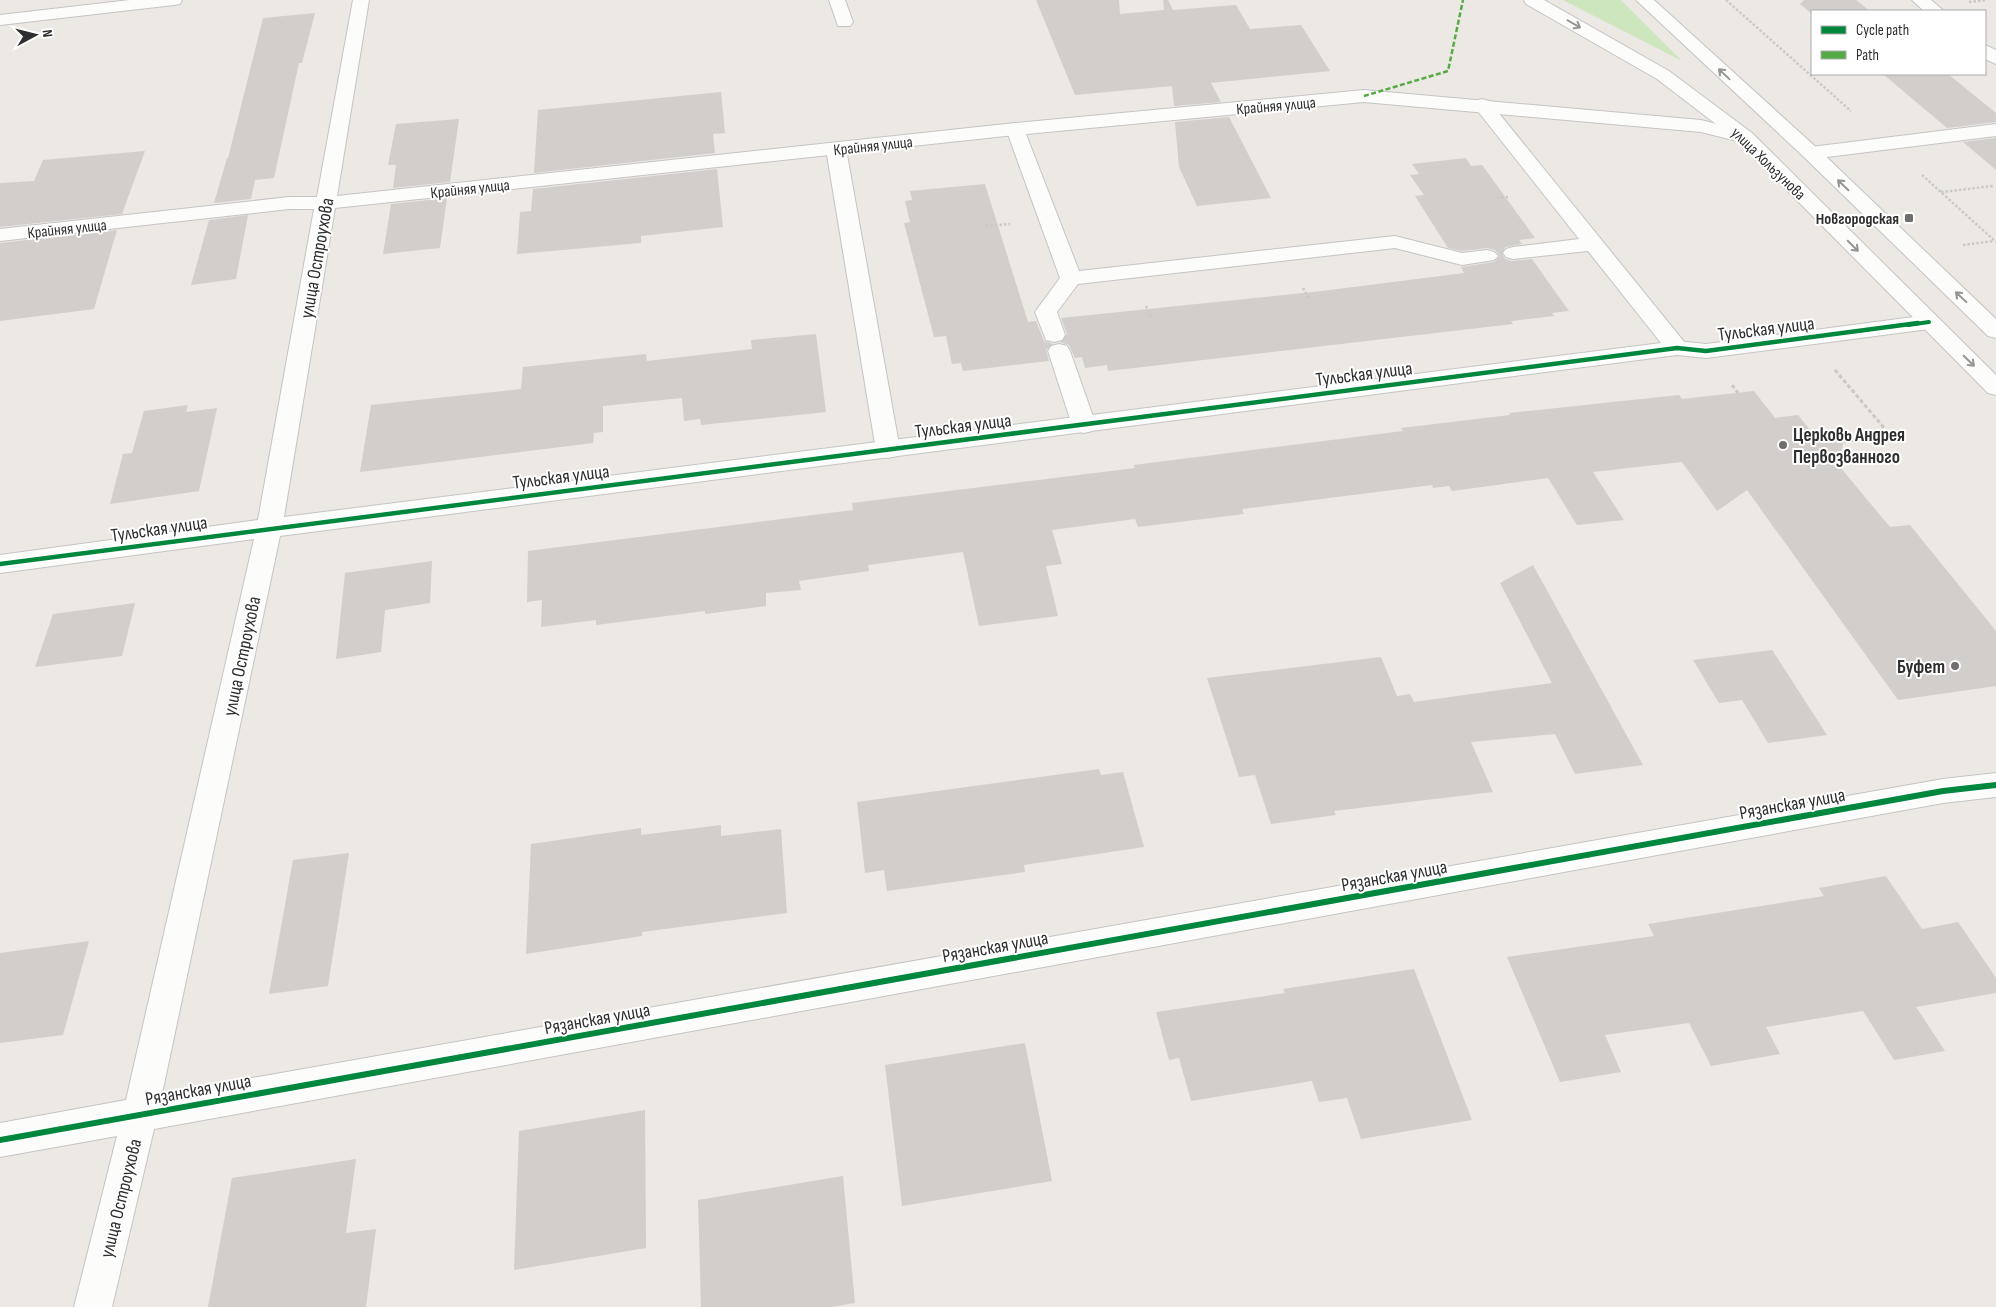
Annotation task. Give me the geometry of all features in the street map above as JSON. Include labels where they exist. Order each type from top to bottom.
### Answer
[{"type":"street","points":[[0,20],[174,0]]},
{"type":"street","name":"улица Остроухова","points":[[93,1307],[140,1115],[269,528],[361,0]]},
{"type":"street","points":[[837,0],[844,22]]},
{"type":"street","name":"улица Хользунова","points":[[1532,0],[1663,75],[1745,137],[1996,388]]},
{"type":"street","name":"улица Хользунова","points":[[1644,0],[1811,154],[1996,331]]},
{"type":"street","points":[[1920,0],[1934,10]]},
{"type":"street","name":"Крайняя улица","points":[[0,235],[289,203],[326,203],[1015,129],[1364,96],[1701,126],[1745,137]]},
{"type":"street","points":[[1482,105],[1677,348]]},
{"type":"street","points":[[1015,129],[1071,278]]},
{"type":"street","points":[[1811,154],[1996,130]]},
{"type":"street","points":[[836,149],[888,450]]},
{"type":"street","points":[[1084,425],[1046,312],[1071,278],[1396,242],[1462,259],[1487,256]]},
{"type":"street","points":[[1514,253],[1593,244]]},
{"type":"street","name":"Тульская улица","points":[[0,564],[1677,348],[1706,351],[1929,322]]},
{"type":"street","name":"Рязанская улица","points":[[0,1140],[1943,791],[1996,784]]},
{"type":"path","points":[[1940,192],[1993,186]]},
{"type":"path","points":[[1807,338],[1891,436],[1840,442]]},
{"type":"green space","points":[[1563,0],[1621,0],[1682,61]]},
{"type":"building","points":[[1036,0],[1119,0],[1120,14],[1164,10],[1163,0],[1168,0],[1173,10],[1236,5],[1250,29],[1301,25],[1330,71],[1211,83],[1221,102],[1174,106],[1172,86],[1075,95]]},
{"type":"building","points":[[1804,0],[1856,0],[1869,10],[1811,10],[1811,13],[1800,4]]},
{"type":"building","points":[[315,13],[302,63],[299,63],[274,178],[255,180],[251,199],[214,203],[228,158],[263,18]]},
{"type":"building","points":[[1884,75],[1949,75],[1996,113],[1996,122],[1947,128]]},
{"type":"building","points":[[721,92],[725,133],[713,134],[715,153],[534,173],[538,110]]},
{"type":"building","points":[[1229,117],[1271,198],[1197,206],[1179,167],[1175,122]]},
{"type":"building","points":[[459,119],[450,182],[393,188],[396,165],[388,165],[396,124]]},
{"type":"building","points":[[1996,138],[1996,170],[1963,142]]},
{"type":"building","points":[[145,151],[122,214],[0,227],[0,183],[34,181],[43,160]]},
{"type":"building","points":[[1466,158],[1471,166],[1482,165],[1535,238],[1519,240],[1522,244],[1505,247],[1502,254],[1505,259],[1512,261],[1532,259],[1569,311],[1552,313],[1554,316],[1511,321],[1513,324],[1108,371],[1107,365],[1085,368],[1082,357],[1075,358],[1069,345],[1060,342],[1067,334],[1061,318],[1322,291],[1464,273],[1461,267],[1494,262],[1500,256],[1495,250],[1487,248],[1462,251],[1448,248],[1415,196],[1424,195],[1410,175],[1419,174],[1412,164]]},
{"type":"building","points":[[717,169],[723,227],[641,236],[641,243],[517,254],[520,212],[531,211],[533,189]]},
{"type":"building","points":[[985,184],[1028,322],[1036,321],[1044,341],[1053,344],[1046,350],[1049,361],[963,371],[961,363],[952,364],[946,336],[934,337],[904,223],[910,222],[905,201],[912,200],[910,191]]},
{"type":"building","points":[[447,198],[440,248],[383,254],[391,204]]},
{"type":"building","points":[[248,215],[236,279],[191,285],[209,220]]},
{"type":"building","points":[[117,230],[94,309],[0,321],[0,243]]},
{"type":"building","points":[[816,334],[826,412],[701,425],[700,419],[684,421],[682,398],[603,406],[603,432],[594,433],[593,443],[360,472],[371,405],[521,389],[523,367],[646,354],[647,361],[752,349],[751,340]]},
{"type":"building","points":[[1754,391],[1775,418],[1798,415],[1810,430],[1828,434],[1843,442],[1840,467],[1890,527],[1910,525],[1996,631],[1996,686],[1898,700],[1747,490],[1717,511],[1682,462],[1593,472],[1624,520],[1577,525],[1548,478],[1452,491],[1449,486],[1433,488],[1432,485],[1242,509],[1244,514],[1138,527],[1135,519],[1052,530],[1062,564],[1046,566],[1058,616],[979,626],[963,552],[868,565],[869,571],[799,581],[801,590],[766,593],[766,606],[705,614],[705,611],[596,625],[596,620],[541,627],[542,600],[527,602],[528,551],[853,510],[852,503],[1135,468],[1134,465],[1403,431],[1401,428],[1510,415],[1509,413],[1679,395],[1682,399]]},
{"type":"building","points":[[188,405],[186,412],[217,408],[199,491],[110,504],[123,454],[132,453],[144,411]]},
{"type":"building","points":[[432,561],[430,603],[385,610],[381,652],[336,659],[345,573]]},
{"type":"building","points":[[1533,565],[1643,765],[1575,774],[1555,734],[1471,742],[1493,792],[1334,811],[1336,815],[1271,824],[1255,775],[1239,777],[1207,678],[1381,657],[1397,696],[1410,694],[1414,702],[1552,683],[1500,583]]},
{"type":"building","points":[[135,603],[122,656],[35,667],[53,614]]},
{"type":"building","points":[[1772,650],[1827,735],[1768,743],[1742,700],[1719,703],[1693,660]]},
{"type":"building","points":[[1099,769],[1101,775],[1123,772],[1144,847],[1024,865],[1025,872],[887,891],[884,870],[865,873],[857,802]]},
{"type":"building","points":[[721,825],[721,836],[781,829],[787,913],[642,932],[642,936],[526,954],[531,844],[641,828],[641,835]]},
{"type":"building","points":[[349,853],[328,986],[269,994],[293,860]]},
{"type":"building","points":[[1886,876],[1922,929],[1958,922],[1996,978],[1996,993],[1916,1007],[1945,1051],[1894,1060],[1863,1011],[1766,1027],[1780,1054],[1711,1066],[1689,1023],[1605,1035],[1621,1072],[1560,1082],[1507,957],[1654,936],[1648,924],[1824,896],[1819,888]]},
{"type":"building","points":[[89,941],[63,1035],[0,1043],[0,953]]},
{"type":"building","points":[[1414,969],[1472,1120],[1361,1139],[1347,1098],[1319,1102],[1312,1081],[1191,1101],[1179,1058],[1169,1060],[1156,1012],[1285,993],[1283,989]]},
{"type":"building","points":[[1025,1043],[1052,1181],[902,1206],[885,1065]]},
{"type":"building","points":[[645,1110],[646,1248],[514,1270],[519,1131]]},
{"type":"building","points":[[356,1159],[346,1233],[376,1229],[366,1307],[208,1307],[232,1178]]},
{"type":"building","points":[[843,1176],[855,1303],[830,1307],[701,1307],[698,1200]]},
{"type":"marked path","points":[[1364,96],[1448,71],[1463,0]]},
{"type":"cycle path","points":[[0,564],[1677,348],[1706,351],[1929,322]]},
{"type":"cycle path","points":[[0,1140],[1943,791],[1996,785]]},
{"type":"place","name":"Новгородская","points":[[1909,218]]},
{"type":"place","name":"Церковь Андрея Первозванного","points":[[1783,445]]},
{"type":"place","name":"Буфет","points":[[1955,666]]}]
